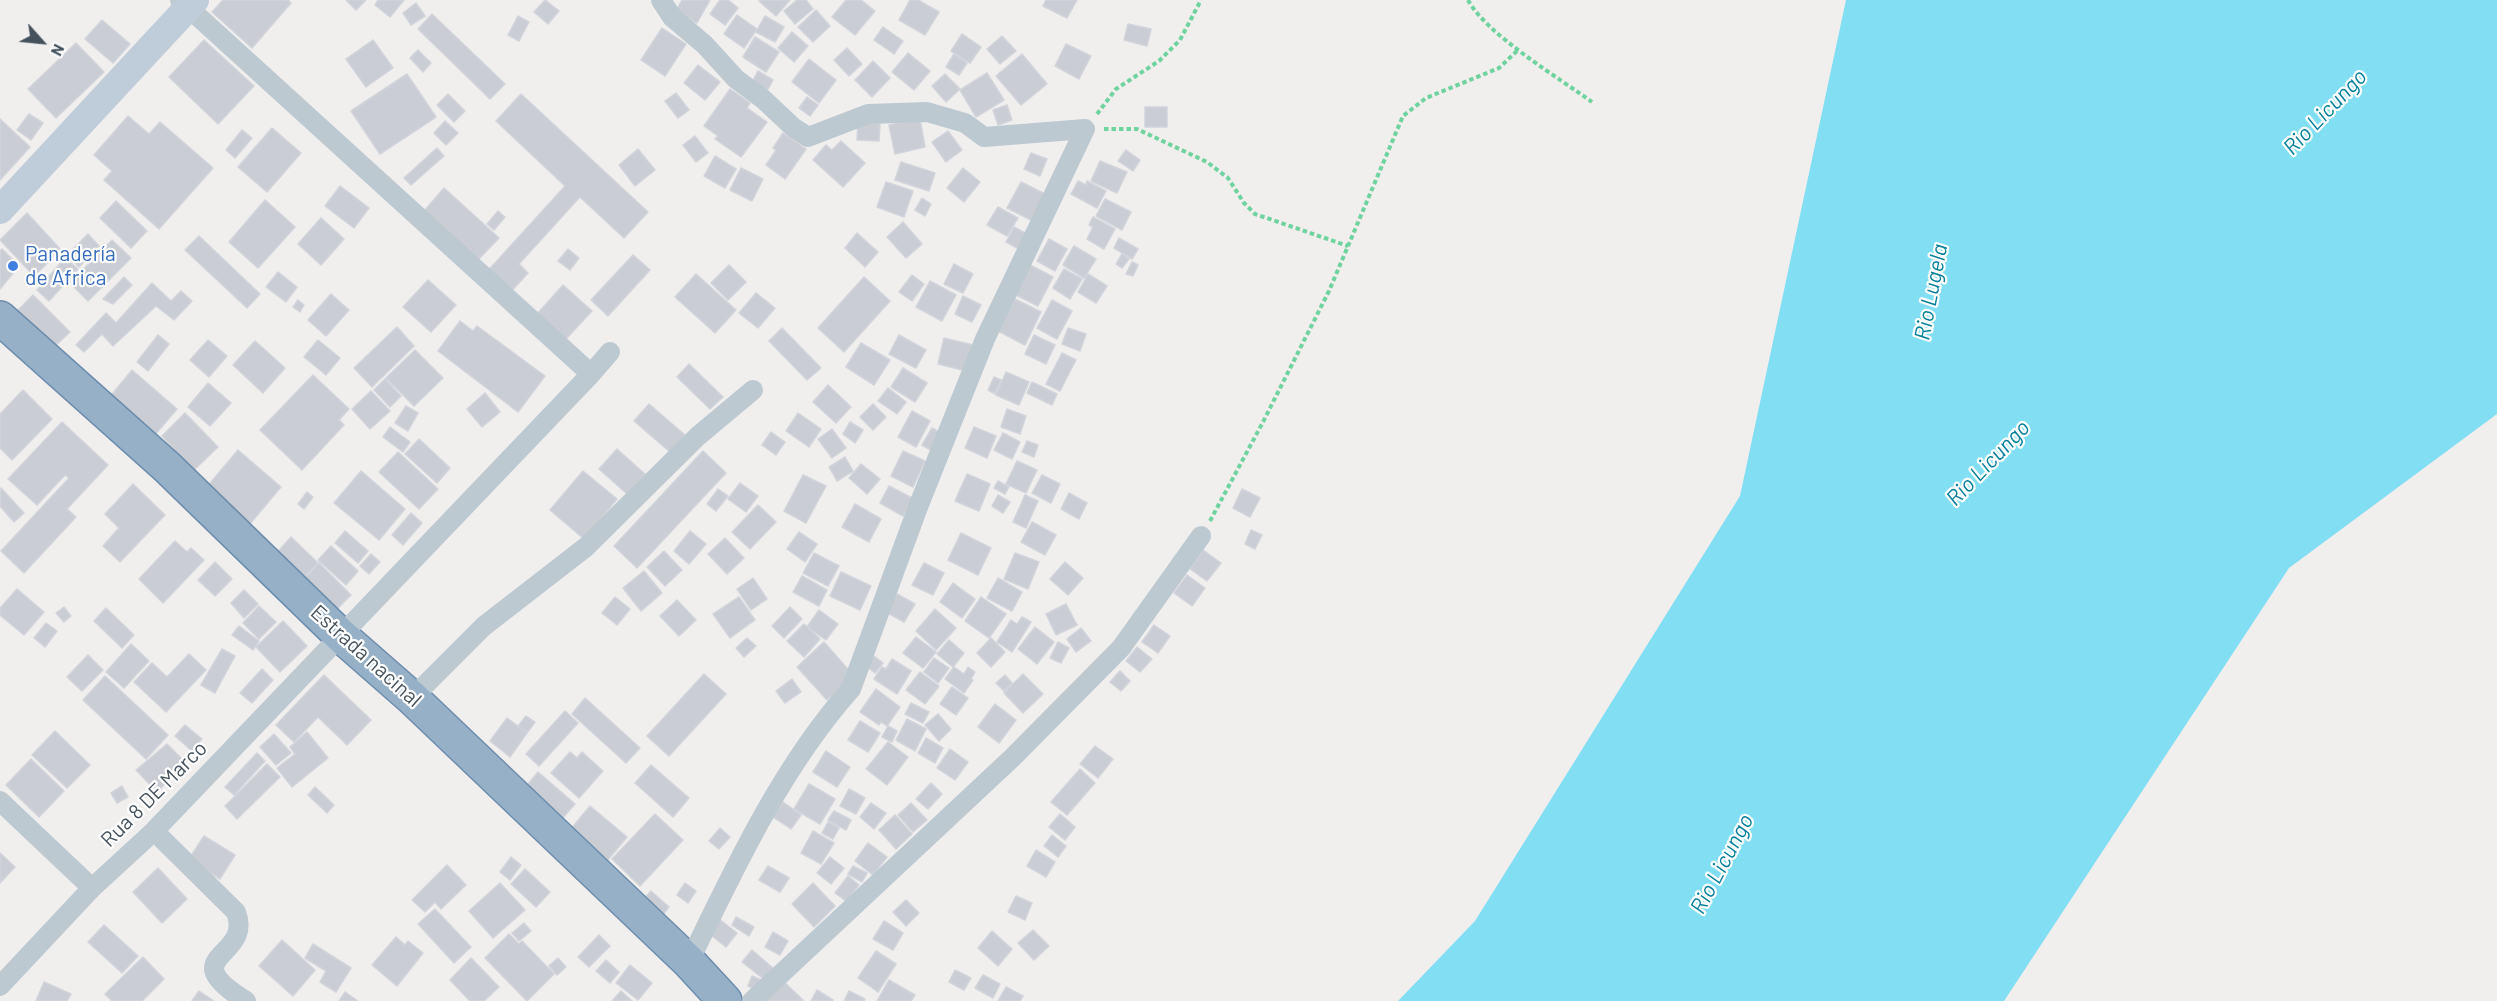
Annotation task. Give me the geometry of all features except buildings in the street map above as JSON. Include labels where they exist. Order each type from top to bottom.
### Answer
[{"type":"highway","name":"Estrada nacinal","points":[[0,318],[167,467],[340,635],[412,698],[689,962],[725,1001]]},
{"type":"main road","points":[[0,210],[188,3]]},
{"type":"street","points":[[661,0],[672,18],[705,45],[736,79],[764,99],[794,128],[808,137],[868,114],[927,112],[965,123],[984,137],[1085,129],[985,339],[918,507],[851,689],[794,765],[761,821],[689,962]]},
{"type":"street","points":[[188,3],[591,374]]},
{"type":"street","name":"Rua 8 DE Marco","points":[[0,986],[92,888],[154,831],[610,352]]},
{"type":"street","points":[[412,698],[484,626],[586,547],[698,436],[753,390]]},
{"type":"street","points":[[752,1001],[1012,758],[1113,656],[1202,536]]},
{"type":"street","points":[[0,801],[92,888]]},
{"type":"street","points":[[154,831],[236,912],[240,921],[238,935],[215,961],[213,970],[218,980],[246,1001]]},
{"type":"path","points":[[1085,129],[1116,89],[1159,61],[1180,40],[1201,0]]},
{"type":"path","points":[[1468,0],[1473,9],[1518,50],[1592,102]]},
{"type":"path","points":[[1202,536],[1279,392],[1329,291],[1403,116],[1426,98],[1498,68],[1518,50]]},
{"type":"path","points":[[1085,129],[1137,129],[1207,162],[1228,178],[1244,203],[1256,214],[1348,246]]},
{"type":"water","points":[[1846,0],[2497,0],[2497,414],[2289,568],[2004,1001],[1398,1001],[1475,921],[1740,496]]},
{"type":"place","name":"Panadería de Africa","points":[[13,266]]},
{"type":"water label","name":"Rio Licungo","points":[[2325,112]]},
{"type":"water label","name":"Rio Lugela","points":[[1931,292]]},
{"type":"water label","name":"Rio Licungo","points":[[1988,463]]},
{"type":"water label","name":"Rio Licungo","points":[[1722,864]]}]
